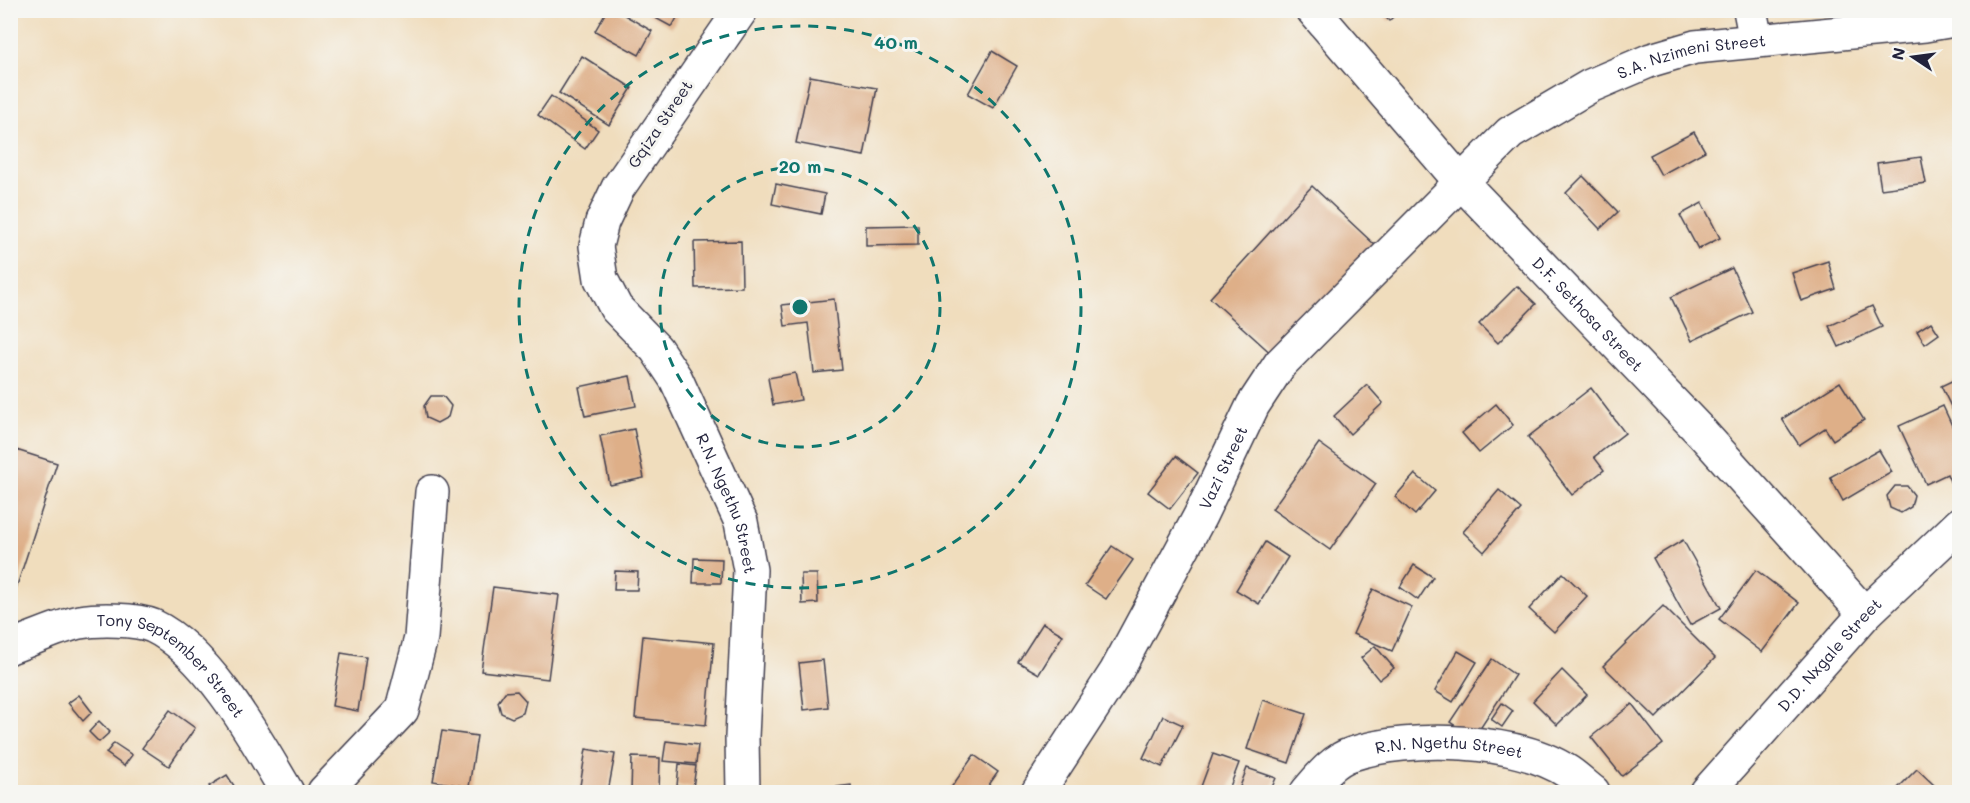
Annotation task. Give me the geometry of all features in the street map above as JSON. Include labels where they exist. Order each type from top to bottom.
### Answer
[{"type":"street","name":"Gqiza Street","points":[[596,246],[602,222],[618,188],[741,10]]},
{"type":"street","name":"D.F. Sethosa Street","points":[[1313,10],[1460,181],[1702,432],[1865,614]]},
{"type":"street","name":"S.A. Nzimeni Street","points":[[1460,181],[1510,133],[1590,86],[1652,60],[1753,25],[1925,25],[1959,18]]},
{"type":"street","name":"Vazi Street","points":[[1038,792],[1116,672],[1200,516],[1253,405],[1280,364],[1460,181]]},
{"type":"street","name":"R.N. Ngethu Street","points":[[596,246],[601,279],[616,308],[656,349],[676,379],[741,522],[750,570],[742,737],[743,792]]},
{"type":"street","points":[[324,792],[402,710],[421,638],[432,492]]},
{"type":"street","name":"D.D. Nxgale Street","points":[[1707,792],[1865,614],[1959,524]]},
{"type":"street","name":"Tony September Street","points":[[10,647],[80,622],[116,620],[152,626],[187,650],[225,694],[286,792]]},
{"type":"street","name":"R.N. Ngethu Street","points":[[1307,792],[1326,769],[1351,754],[1398,745],[1456,743],[1528,755],[1567,771],[1593,792]]},
{"type":"building","points":[[607,10],[616,10],[652,31],[639,55],[595,31]]},
{"type":"building","points":[[650,10],[681,10],[672,27],[648,14]]},
{"type":"building","points":[[1379,10],[1400,10],[1389,21]]},
{"type":"building","points":[[992,51],[1017,66],[993,108],[968,94]]},
{"type":"building","points":[[582,56],[632,88],[609,125],[559,93]]},
{"type":"building","points":[[810,76],[877,88],[864,156],[796,143]]},
{"type":"building","points":[[551,96],[598,130],[585,149],[538,115]]},
{"type":"building","points":[[1694,132],[1705,151],[1661,175],[1650,155]]},
{"type":"building","points":[[1921,157],[1926,183],[1881,189],[1877,163]]},
{"type":"building","points":[[1583,176],[1618,212],[1600,229],[1566,193]]},
{"type":"building","points":[[776,184],[825,194],[821,214],[772,204]]},
{"type":"building","points":[[1312,186],[1376,246],[1275,357],[1210,298]]},
{"type":"building","points":[[1702,203],[1720,238],[1698,249],[1680,215]]},
{"type":"building","points":[[918,225],[918,245],[866,246],[866,226]]},
{"type":"building","points":[[741,241],[742,287],[695,288],[694,242]]},
{"type":"building","points":[[1828,261],[1836,289],[1801,301],[1792,273]]},
{"type":"building","points":[[1732,268],[1752,312],[1692,341],[1671,297]]},
{"type":"building","points":[[1517,286],[1536,304],[1498,343],[1479,324]]},
{"type":"building","points":[[834,299],[842,370],[814,373],[808,323],[785,326],[782,305]]},
{"type":"building","points":[[1872,306],[1882,327],[1839,347],[1829,326]]},
{"type":"building","points":[[1931,322],[1939,334],[1925,344],[1917,331]]},
{"type":"building","points":[[795,373],[801,400],[773,405],[768,378]]},
{"type":"building","points":[[630,376],[636,406],[585,416],[579,387]]},
{"type":"building","points":[[1960,377],[1960,425],[1941,386]]},
{"type":"building","points":[[1840,382],[1864,420],[1833,440],[1825,428],[1799,445],[1782,419]]},
{"type":"building","points":[[1367,385],[1383,403],[1350,434],[1334,416]]},
{"type":"building","points":[[1591,388],[1625,433],[1594,457],[1604,470],[1572,495],[1528,437]]},
{"type":"building","points":[[431,396],[443,396],[451,406],[448,417],[437,423],[426,418],[424,406]]},
{"type":"building","points":[[1496,404],[1513,425],[1479,453],[1462,433]]},
{"type":"building","points":[[1943,406],[1960,443],[1960,482],[1952,486],[1947,474],[1926,484],[1899,426]]},
{"type":"building","points":[[634,429],[644,478],[610,485],[600,436]]},
{"type":"building","points":[[1319,443],[1376,484],[1330,550],[1272,509]]},
{"type":"building","points":[[10,448],[57,463],[11,604],[10,604]]},
{"type":"building","points":[[1879,450],[1892,472],[1843,501],[1830,477]]},
{"type":"building","points":[[1176,456],[1198,473],[1170,509],[1148,492]]},
{"type":"building","points":[[1415,474],[1435,491],[1415,515],[1395,497]]},
{"type":"building","points":[[1895,486],[1907,486],[1914,495],[1911,507],[1901,513],[1890,508],[1887,496]]},
{"type":"building","points":[[1499,490],[1521,509],[1484,552],[1463,532]]},
{"type":"building","points":[[1683,540],[1721,608],[1690,625],[1653,558]]},
{"type":"building","points":[[1265,542],[1288,557],[1259,604],[1236,590]]},
{"type":"building","points":[[1112,546],[1133,560],[1106,599],[1085,585]]},
{"type":"building","points":[[694,558],[722,559],[721,583],[693,583]]},
{"type":"building","points":[[1414,565],[1433,577],[1418,600],[1400,587]]},
{"type":"building","points":[[1756,570],[1799,603],[1762,652],[1719,619]]},
{"type":"building","points":[[615,571],[638,572],[637,590],[614,590]]},
{"type":"building","points":[[1563,573],[1587,596],[1554,632],[1529,609]]},
{"type":"building","points":[[801,574],[817,574],[818,603],[802,604]]},
{"type":"building","points":[[493,587],[559,595],[548,679],[481,671]]},
{"type":"building","points":[[1373,589],[1412,607],[1392,651],[1353,634]]},
{"type":"building","points":[[1663,606],[1715,658],[1656,718],[1603,666]]},
{"type":"building","points":[[1043,623],[1063,635],[1039,674],[1018,662]]},
{"type":"building","points":[[643,636],[714,643],[706,725],[635,718]]},
{"type":"building","points":[[1375,646],[1394,668],[1379,680],[1361,658]]},
{"type":"building","points":[[1458,651],[1477,662],[1453,702],[1435,691]]},
{"type":"building","points":[[341,653],[366,657],[358,711],[332,706]]},
{"type":"building","points":[[1492,659],[1515,675],[1474,738],[1450,722]]},
{"type":"building","points":[[823,660],[828,707],[804,710],[799,663]]},
{"type":"building","points":[[1562,670],[1587,695],[1557,725],[1533,701]]},
{"type":"building","points":[[517,691],[526,701],[523,713],[512,718],[501,713],[498,702],[505,692]]},
{"type":"building","points":[[79,695],[92,712],[83,721],[68,703]]},
{"type":"building","points":[[1263,700],[1306,714],[1289,763],[1247,749]]},
{"type":"building","points":[[1502,703],[1513,711],[1502,727],[1491,719]]},
{"type":"building","points":[[1632,704],[1663,744],[1622,776],[1591,737]]},
{"type":"building","points":[[170,710],[195,728],[169,766],[142,748]]},
{"type":"building","points":[[1163,716],[1183,725],[1162,767],[1143,758]]},
{"type":"building","points":[[99,721],[110,732],[99,742],[89,732]]},
{"type":"building","points":[[442,731],[477,736],[469,787],[433,781]]},
{"type":"building","points":[[666,741],[698,745],[696,764],[663,761]]},
{"type":"building","points":[[114,743],[132,755],[124,766],[106,753]]},
{"type":"building","points":[[586,749],[615,754],[608,792],[579,792]]},
{"type":"building","points":[[1213,754],[1239,763],[1228,792],[1199,792]]},
{"type":"building","points":[[974,755],[998,772],[984,792],[948,792]]},
{"type":"building","points":[[632,757],[660,758],[659,792],[631,792]]},
{"type":"building","points":[[679,764],[696,766],[693,788],[677,786]]},
{"type":"building","points":[[1247,768],[1276,778],[1270,792],[1238,792]]},
{"type":"building","points":[[1917,769],[1934,785],[1927,792],[1894,792]]},
{"type":"building","points":[[227,775],[238,792],[213,792],[209,786]]},
{"type":"building","points":[[851,785],[852,792],[830,792],[829,788]]}]
